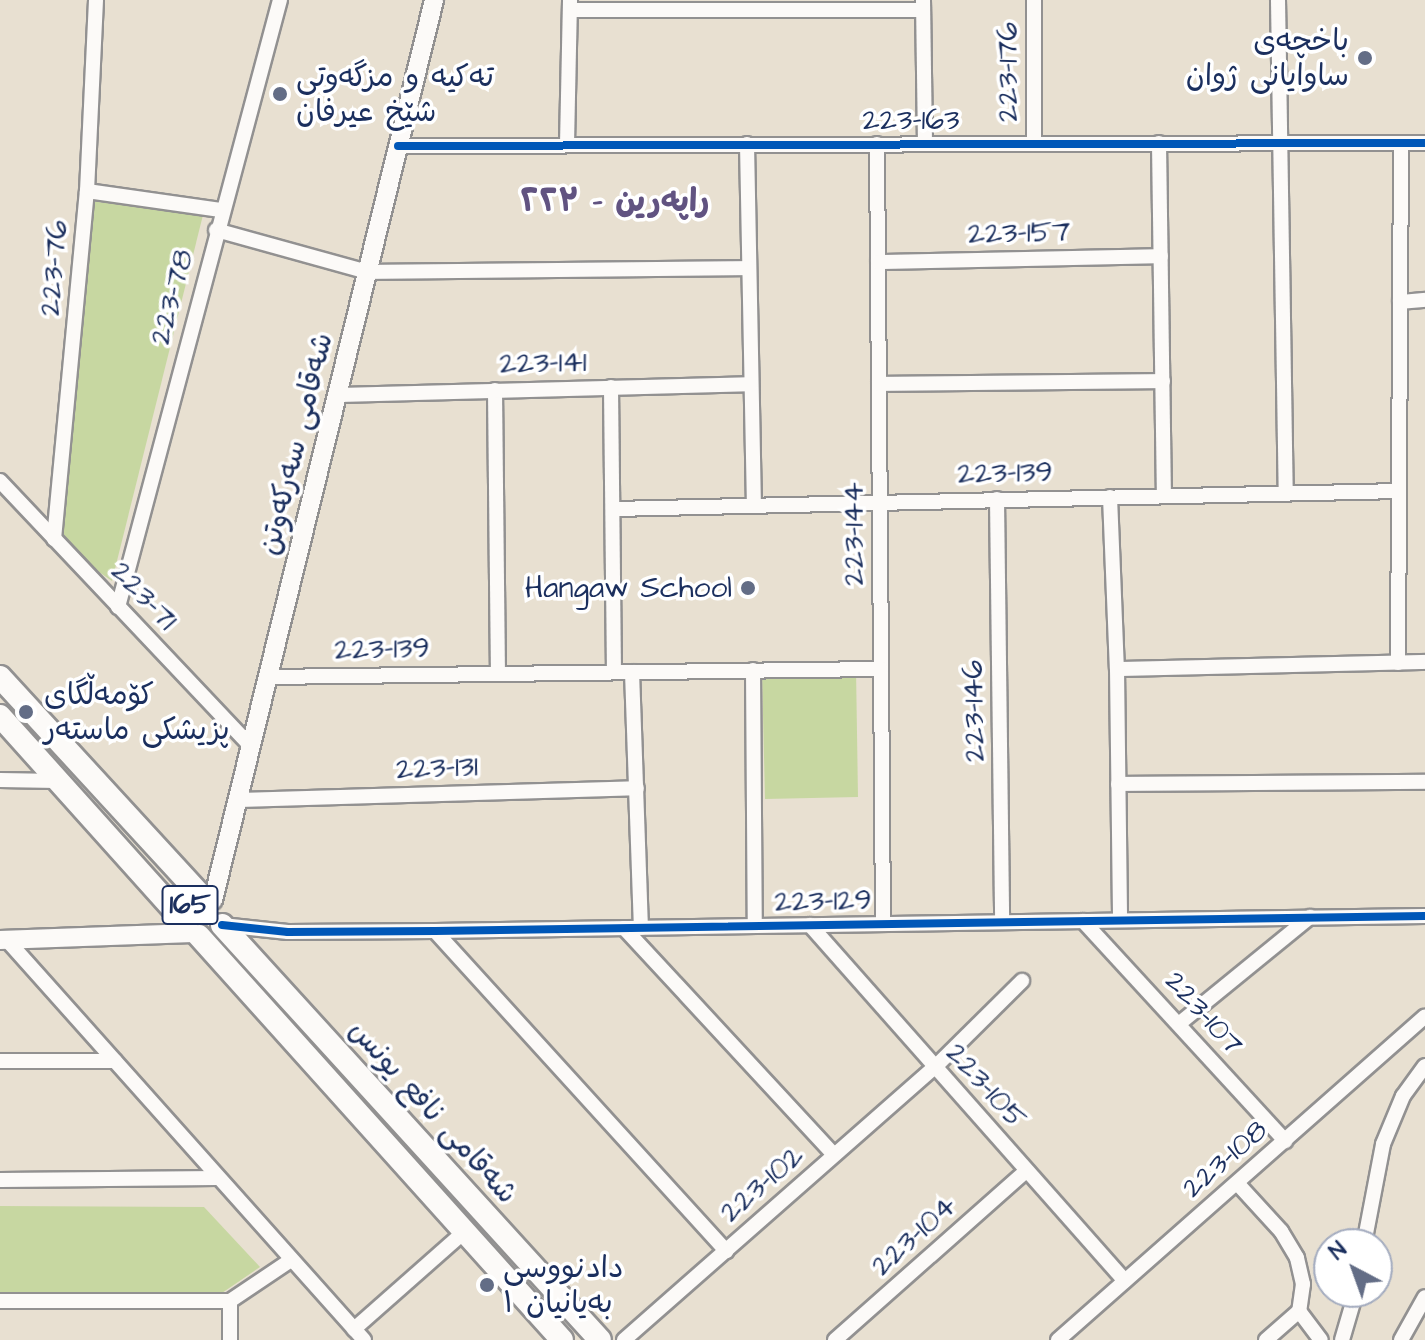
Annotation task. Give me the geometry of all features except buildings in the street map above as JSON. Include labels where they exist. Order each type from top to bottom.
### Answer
[{"type":"main road","name":"شەقامی نافع یونس","points":[[0,677],[208,899],[221,908],[222,925],[600,1340]]},
{"type":"main road","name":"شەقامی نافع یونس","points":[[0,716],[562,1340]]},
{"type":"main road","name":"165","points":[[208,899],[189,906],[193,931],[215,934],[222,925]]},
{"type":"street","name":"223-76","points":[[54,539],[87,191],[96,0]]},
{"type":"street","name":"223-78","points":[[118,607],[221,210],[280,0]]},
{"type":"street","name":"شەقامی سەرکەوتن","points":[[208,899],[238,800],[434,0]]},
{"type":"street","name":"223-176","points":[[1034,0],[1034,143]]},
{"type":"street","points":[[1278,0],[1286,493]]},
{"type":"street","points":[[567,144],[570,5],[690,4],[923,5],[925,144]]},
{"type":"street","points":[[1159,143],[1164,496]]},
{"type":"street","points":[[1398,663],[1401,143]]},
{"type":"street","name":"223-163","points":[[398,146],[1425,143]]},
{"type":"street","points":[[747,144],[754,504]]},
{"type":"street","name":"223-144","points":[[877,144],[883,924]]},
{"type":"street","points":[[87,191],[221,210]]},
{"type":"street","points":[[216,230],[367,272],[749,268]]},
{"type":"street","name":"223-157","points":[[878,262],[1161,256]]},
{"type":"street","points":[[1400,302],[1425,300]]},
{"type":"street","points":[[879,384],[1163,381]]},
{"type":"street","name":"223-141","points":[[337,395],[751,384]]},
{"type":"street","points":[[611,387],[614,672]]},
{"type":"street","points":[[495,390],[498,674]]},
{"type":"street","name":"223-71","points":[[0,481],[251,746]]},
{"type":"street","name":"223-139","points":[[613,509],[1399,491]]},
{"type":"street","points":[[1110,497],[1117,669],[1120,920]]},
{"type":"street","name":"223-146","points":[[997,499],[1002,922]]},
{"type":"street","points":[[1117,669],[1425,662]]},
{"type":"street","name":"223-139","points":[[268,677],[881,669]]},
{"type":"street","points":[[753,670],[755,926]]},
{"type":"street","points":[[632,672],[641,928]]},
{"type":"street","points":[[0,780],[57,781]]},
{"type":"street","points":[[1118,784],[1425,782]]},
{"type":"street","name":"223-131","points":[[238,800],[637,788]]},
{"type":"street","name":"223-129","points":[[222,925],[288,932],[435,931],[1425,916]]},
{"type":"street","points":[[1180,1023],[1310,917]]},
{"type":"street","name":"223-107","points":[[1083,921],[1180,1023],[1285,1141]]},
{"type":"street","name":"223-105","points":[[810,925],[1125,1281]]},
{"type":"street","points":[[624,928],[834,1155]]},
{"type":"street","points":[[4,940],[193,931]]},
{"type":"street","points":[[435,931],[726,1251]]},
{"type":"street","points":[[4,940],[359,1334],[465,1231]]},
{"type":"street","name":"223-102","points":[[624,1340],[934,1068],[1022,981]]},
{"type":"street","name":"223-108","points":[[1058,1340],[1425,1017]]},
{"type":"street","points":[[0,1061],[115,1061]]},
{"type":"street","points":[[1367,1228],[1383,1144],[1419,1084],[1425,1066]]},
{"type":"street","name":"223-104","points":[[835,1340],[1027,1170]]},
{"type":"street","points":[[0,1180],[217,1178]]},
{"type":"street","points":[[1237,1183],[1281,1231],[1297,1258],[1303,1284],[1299,1311],[1266,1340]]},
{"type":"street","points":[[0,1301],[230,1301],[291,1260]]},
{"type":"street","points":[[1401,1340],[1425,1297]]},
{"type":"street","points":[[230,1301],[230,1340]]},
{"type":"street","points":[[1342,1340],[1351,1308]]},
{"type":"street","points":[[1299,1311],[1321,1340]]},
{"type":"green space","points":[[90,201],[203,215],[112,581],[57,543]]},
{"type":"green space","points":[[856,668],[858,797],[765,799],[762,671]]},
{"type":"green space","points":[[0,1206],[204,1207],[260,1267],[219,1295],[0,1297]]},
{"type":"cycle path","points":[[398,146],[1425,143]]},
{"type":"cycle path","points":[[222,925],[288,932],[435,931],[1425,916]]},
{"type":"place","name":"باخچەی ساوایانی ژوان","points":[[1365,58]]},
{"type":"place","name":"تەکیە و مزگەوتی شێخ عیرفان","points":[[280,94]]},
{"type":"place","name":"Hangaw School","points":[[748,588]]},
{"type":"place","name":"کۆمەڵگای پزیشکی ماستەر","points":[[26,712]]},
{"type":"place","name":"دادنووسی بەیانیان ١","points":[[487,1285]]},
{"type":"district","name":"راپەرین - ٢٢٣","points":[[615,202]]}]
